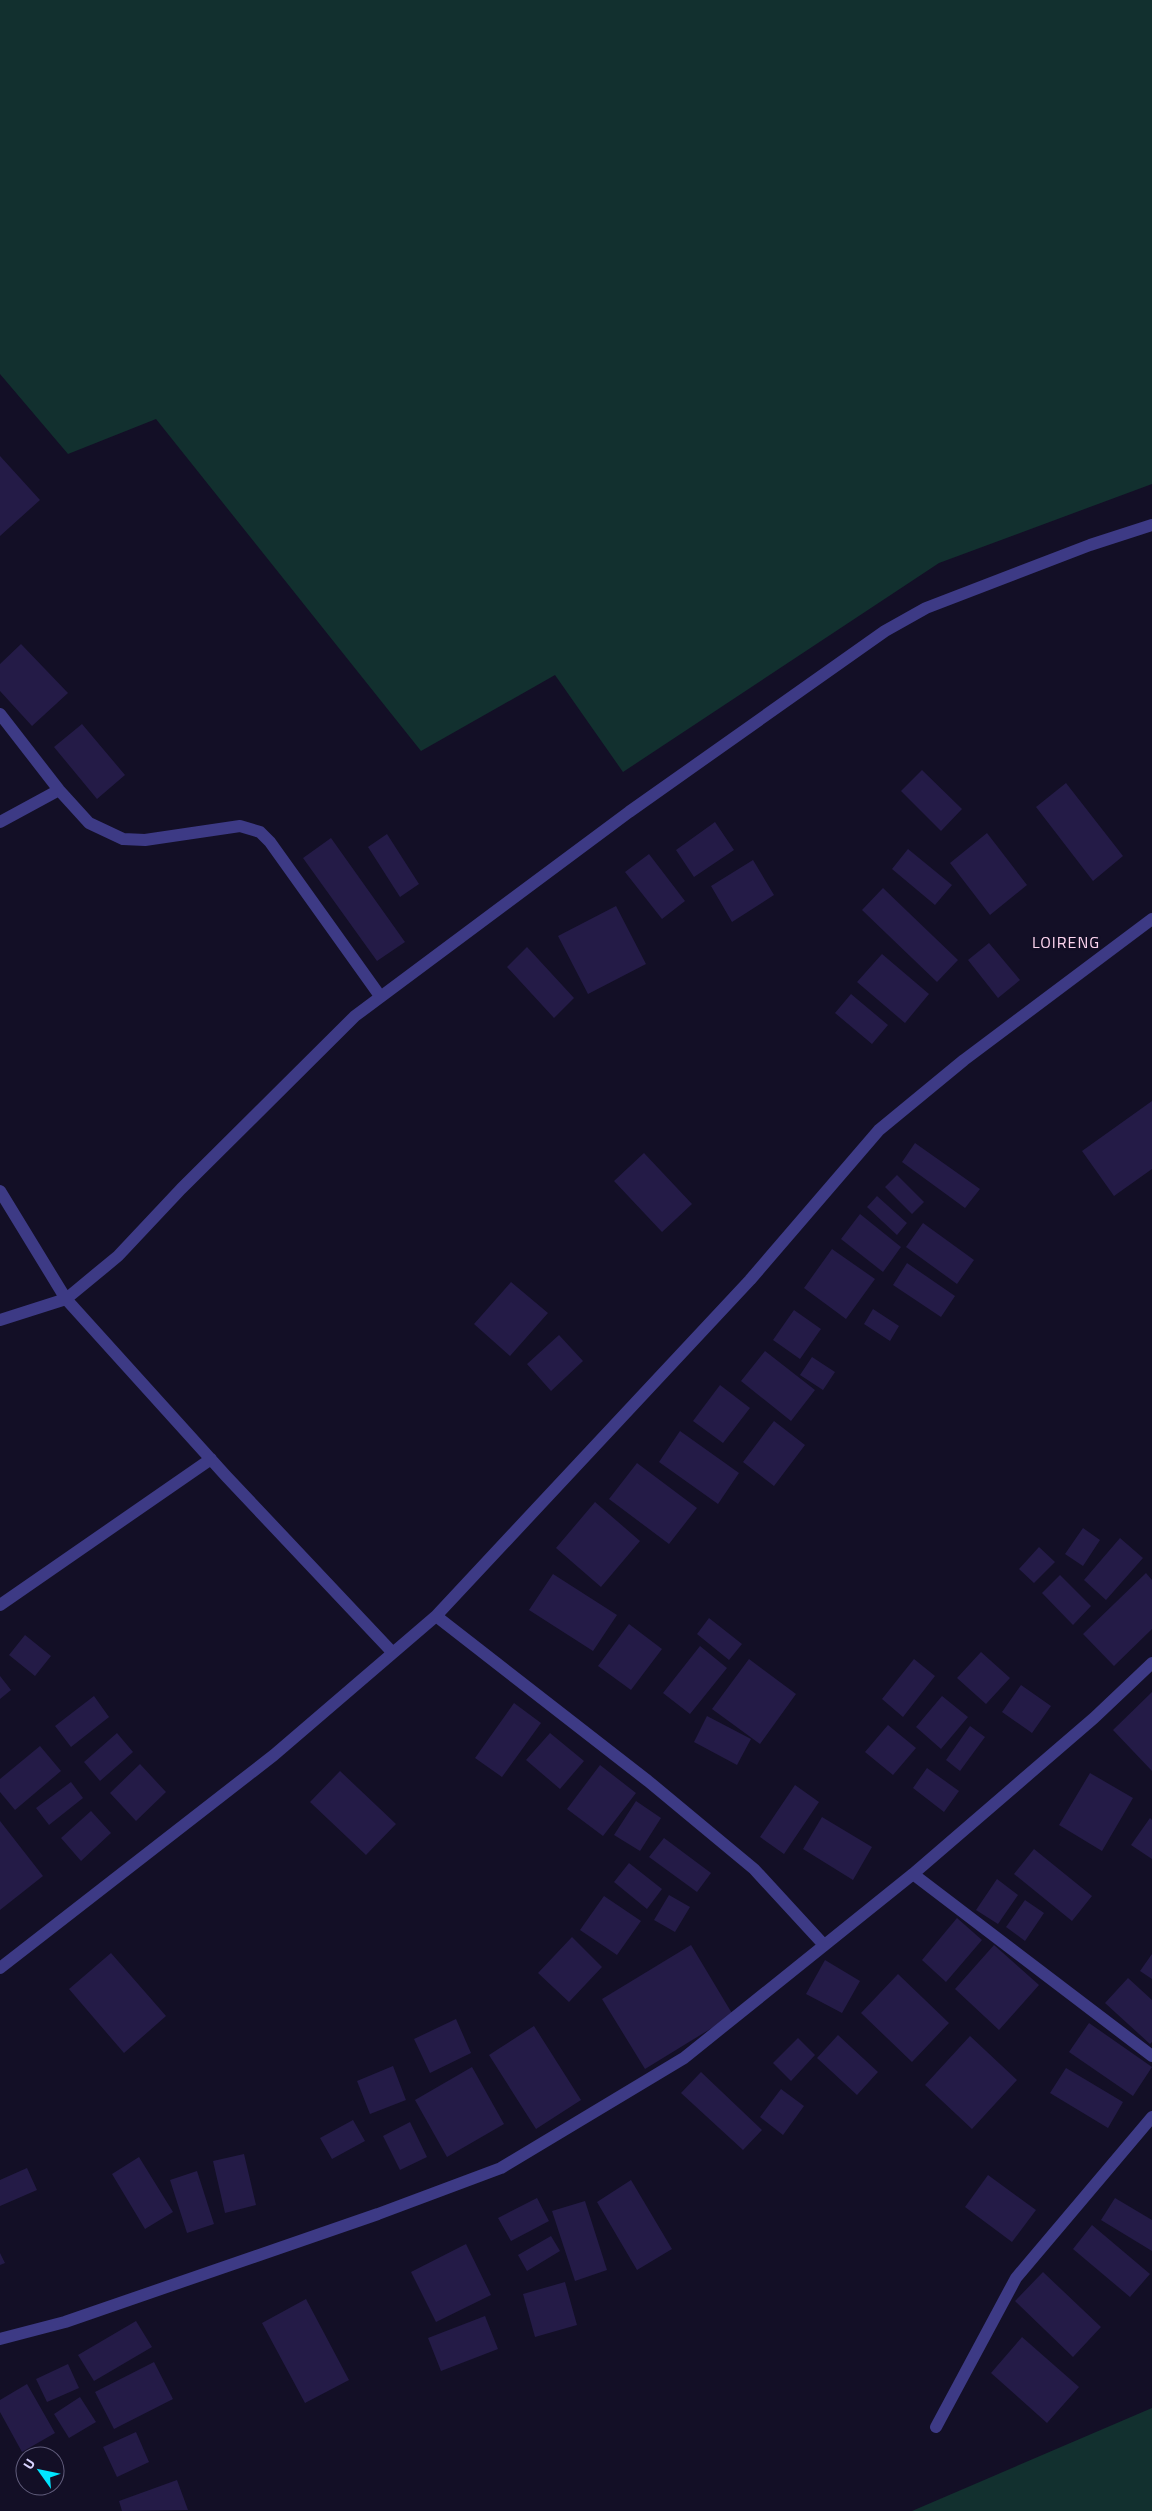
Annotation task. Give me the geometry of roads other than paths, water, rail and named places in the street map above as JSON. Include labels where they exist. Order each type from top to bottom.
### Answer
[{"type":"street","points":[[0,1320],[66,1299],[118,1256],[195,1175],[355,1016],[629,812],[885,631],[926,608],[1090,545],[1152,525]]},
{"type":"street","points":[[0,714],[59,790],[89,824],[123,839],[146,840],[240,826],[260,832],[270,842],[380,996]]},
{"type":"street","points":[[0,822],[59,790]]},
{"type":"street","points":[[0,1968],[274,1755],[436,1616],[750,1280],[879,1130],[964,1060],[1152,919]]},
{"type":"street","points":[[0,1191],[66,1299],[393,1653]]},
{"type":"street","points":[[0,1605],[211,1458]]},
{"type":"street","points":[[436,1616],[648,1781],[754,1870],[824,1945]]},
{"type":"street","points":[[0,2339],[84,2315],[378,2214],[501,2168],[684,2058],[913,1874],[1094,1718],[1152,1663]]},
{"type":"street","points":[[913,1874],[1152,2056]]},
{"type":"street","points":[[936,2427],[1016,2278],[1152,2117]]},
{"type":"district","name":"LOIRENG","points":[[1066,942]]}]
